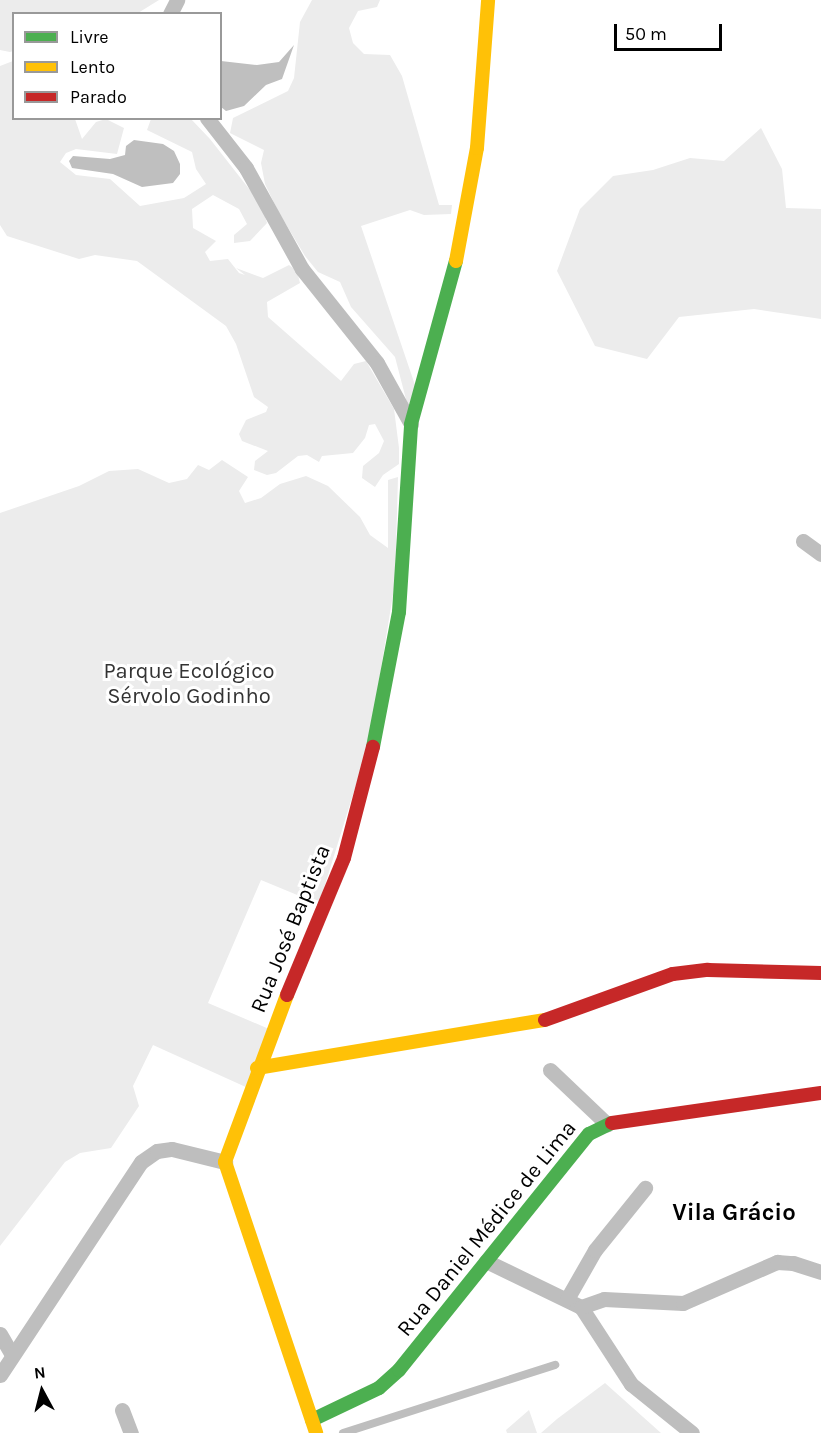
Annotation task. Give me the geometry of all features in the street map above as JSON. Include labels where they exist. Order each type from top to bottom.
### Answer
[{"type":"street","name":"Rua José Baptista","points":[[225,1162],[257,1068],[344,858],[381,716],[399,612],[411,424],[441,321],[471,183],[488,0]]},
{"type":"street","points":[[209,120],[246,168],[302,269],[377,363],[411,424]]},
{"type":"street","points":[[803,542],[821,554]]},
{"type":"street","points":[[257,1068],[531,1025],[673,974],[708,970],[821,973]]},
{"type":"street","points":[[550,1070],[607,1124]]},
{"type":"street","name":"Rua Daniel Médice de Lima","points":[[314,1426],[379,1388],[399,1370],[589,1134],[607,1124],[821,1093]]},
{"type":"street","points":[[0,1375],[141,1162],[156,1151],[172,1149],[225,1162],[314,1426]]},
{"type":"street","points":[[567,1299],[595,1250],[645,1188]]},
{"type":"street","points":[[486,1261],[581,1307],[630,1384],[692,1433]]},
{"type":"street","points":[[581,1307],[604,1299],[683,1303],[777,1262],[793,1263],[821,1272]]},
{"type":"street","points":[[0,1334],[12,1355]]},
{"type":"street","points":[[122,1410],[131,1433]]},
{"type":"lane","points":[[342,1433],[555,1365]]},
{"type":"green space","points":[[0,0],[159,0],[140,12],[12,12],[12,51],[0,50]]},
{"type":"green space","points":[[312,0],[380,0],[377,7],[358,11],[349,28],[353,43],[364,54],[390,55],[402,76],[439,205],[452,205],[451,214],[424,215],[410,210],[361,226],[416,388],[408,407],[395,357],[351,307],[340,282],[318,272],[305,256],[278,211],[265,184],[261,163],[264,150],[230,133],[233,118],[288,91],[294,78],[300,22]]},
{"type":"green space","points":[[12,61],[12,120],[75,120],[82,139],[96,122],[103,120],[108,120],[124,128],[117,154],[76,149],[66,153],[60,162],[76,175],[110,179],[140,206],[184,198],[206,184],[196,169],[192,152],[147,130],[151,120],[192,120],[210,139],[261,204],[267,223],[250,241],[234,243],[234,235],[247,224],[239,209],[213,195],[192,209],[193,228],[216,241],[205,252],[210,261],[228,259],[239,273],[245,275],[236,268],[263,278],[289,265],[297,271],[300,283],[267,302],[268,317],[341,381],[354,364],[366,361],[394,409],[399,448],[399,464],[383,475],[375,487],[362,478],[363,466],[379,453],[384,441],[375,424],[369,425],[365,438],[353,453],[322,456],[319,462],[307,455],[298,456],[276,473],[267,475],[254,470],[255,461],[268,451],[242,441],[239,434],[246,420],[266,412],[268,407],[254,397],[236,344],[226,326],[137,261],[95,255],[79,259],[7,236],[0,225],[0,66]]},
{"type":"green space","points":[[761,128],[782,169],[786,208],[821,209],[821,319],[754,309],[679,317],[647,359],[595,346],[557,271],[580,209],[613,176],[653,170],[690,158],[724,161]]},
{"type":"green space","name":"Parque Ecológico Sérvolo Godinho","points":[[222,460],[248,477],[239,491],[245,503],[261,498],[280,484],[306,476],[328,486],[360,517],[370,535],[388,548],[388,480],[398,477],[395,582],[369,743],[319,904],[261,880],[208,1003],[269,1029],[248,1088],[153,1045],[133,1086],[139,1106],[111,1148],[80,1153],[65,1162],[0,1246],[0,513],[79,486],[109,471],[138,469],[169,483],[187,479],[198,465],[209,470]]},
{"type":"green space","points":[[605,1383],[661,1433],[541,1433],[557,1419]]},
{"type":"green space","points":[[529,1410],[537,1433],[507,1433],[506,1430]]},
{"type":"shaded area","points":[[294,45],[282,79],[266,85],[244,106],[226,111],[222,108],[222,61],[257,65],[279,62]]},
{"type":"shaded area","points":[[134,140],[163,144],[174,151],[180,164],[180,174],[173,183],[142,187],[113,174],[72,168],[69,161],[73,156],[110,159],[125,155],[126,146]]},
{"type":"traffic: fast","points":[[373,747],[399,612],[411,424],[456,261]]},
{"type":"traffic: fast","points":[[312,1420],[379,1388],[399,1370],[589,1134],[612,1123]]},
{"type":"traffic: slow","points":[[456,261],[477,148],[488,0]]},
{"type":"traffic: slow","points":[[287,995],[225,1162],[316,1433]]},
{"type":"traffic: slow","points":[[257,1068],[545,1020]]},
{"type":"traffic: jam","points":[[287,995],[344,858],[373,747]]},
{"type":"traffic: jam","points":[[545,1020],[673,974],[708,970],[821,973]]},
{"type":"traffic: jam","points":[[612,1123],[821,1093]]},
{"type":"district","name":"Vila Grácio","points":[[734,1213]]}]
